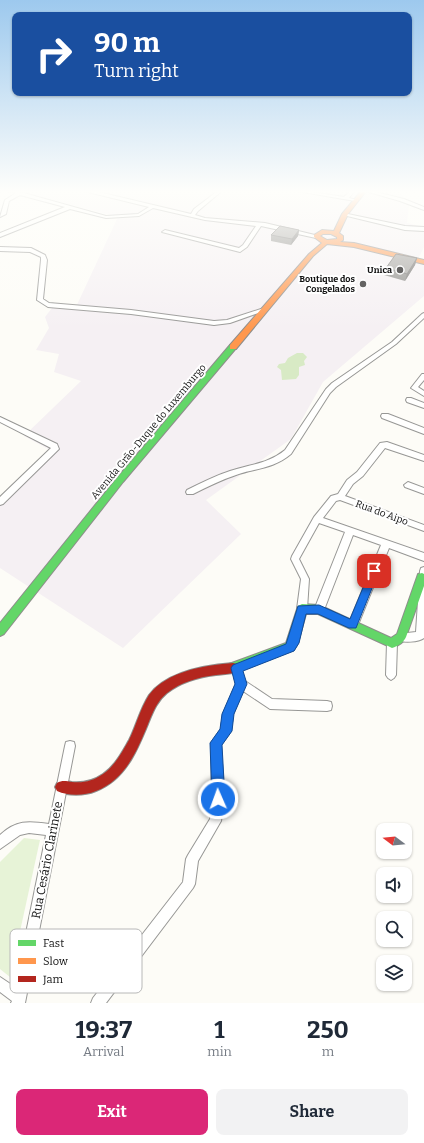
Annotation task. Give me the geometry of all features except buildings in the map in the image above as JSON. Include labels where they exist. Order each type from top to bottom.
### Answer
[{"type":"main road","points":[[328,238],[424,262]]},
{"type":"main road","name":"Avenida Grão-Duque do Luxemburgo","points":[[0,631],[70,540],[264,310],[328,238]]},
{"type":"main road","points":[[61,788],[86,788],[94,786],[107,778],[126,756],[158,693],[183,678],[213,669],[237,668],[290,647],[293,643],[302,609],[319,610],[392,643],[397,641],[401,637],[423,575]]},
{"type":"street","points":[[185,237],[240,250],[245,246],[251,237]]},
{"type":"street","points":[[322,237],[328,238]]},
{"type":"street","points":[[0,249],[31,250],[43,256],[44,260],[40,300],[48,305],[131,312],[214,323],[228,322],[264,310]]},
{"type":"street","points":[[190,492],[234,472],[264,466],[281,458],[288,452],[328,391],[394,342],[424,315]]},
{"type":"street","points":[[424,376],[414,388],[424,394]]},
{"type":"street","points":[[409,400],[424,406]]},
{"type":"street","points":[[385,416],[424,431]]},
{"type":"street","points":[[0,418],[54,446],[55,449],[0,502]]},
{"type":"street","points":[[302,609],[305,579],[295,559],[317,519],[334,498],[340,497],[350,482],[360,474],[385,444],[424,458]]},
{"type":"street","points":[[408,485],[424,490]]},
{"type":"street","name":"Rua do Aipo","points":[[340,497],[424,528]]},
{"type":"street","points":[[317,519],[424,557]]},
{"type":"street","points":[[319,610],[350,531]]},
{"type":"street","points":[[352,625],[386,544]]},
{"type":"street","points":[[401,637],[422,636],[423,575]]},
{"type":"street","points":[[391,675],[392,643]]},
{"type":"street","points":[[142,945],[189,884],[192,859],[215,821],[218,799],[216,743],[226,731],[228,714],[241,684],[237,668]]},
{"type":"street","points":[[241,684],[270,704],[328,706]]},
{"type":"street","name":"Rua Cesário Clarinete","points":[[32,929],[70,746]]},
{"type":"street","points":[[0,843],[16,829],[22,827],[52,830]]},
{"type":"street","points":[[0,984],[10,993]]},
{"type":"street","points":[[10,993],[18,1000]]},
{"type":"street","points":[[98,1003],[106,993]]},
{"type":"shaded area","points":[[109,237],[424,237],[424,247],[417,261],[424,263],[424,296],[323,382],[291,439],[206,500],[241,534],[123,648],[0,568],[0,497],[50,450],[24,436],[81,381],[54,372],[59,354],[36,350],[49,328],[45,317],[52,308],[75,309]]},
{"type":"green space","points":[[297,353],[303,353],[307,357],[304,361],[305,365],[299,367],[299,375],[296,379],[282,380],[281,370],[277,367],[279,364],[285,363],[288,358]]},
{"type":"green space","points":[[24,838],[40,840],[21,929],[10,929],[10,977],[0,969],[0,862]]},
{"type":"traffic: fast","points":[[0,631],[120,480],[233,347]]},
{"type":"traffic: fast","points":[[233,668],[290,647],[293,643],[302,609],[319,610],[392,643],[401,637],[422,577],[424,578]]},
{"type":"traffic: slow","points":[[317,237],[324,241],[333,242],[340,240],[340,237]]},
{"type":"traffic: slow","points":[[233,347],[311,255],[325,243]]},
{"type":"traffic: slow","points":[[333,243],[354,245],[424,262]]},
{"type":"traffic: jam","points":[[61,787],[87,788],[101,783],[110,777],[130,751],[152,701],[172,683],[203,672],[233,668]]},
{"type":"place","name":"Unica","points":[[400,270]]},
{"type":"place","name":"Boutique dos Congelados","points":[[363,284]]},
{"type":"route","points":[[218,799],[216,743],[226,731],[228,714],[241,684],[237,668],[290,647],[293,643],[302,609],[319,610],[352,625],[374,571]]}]
